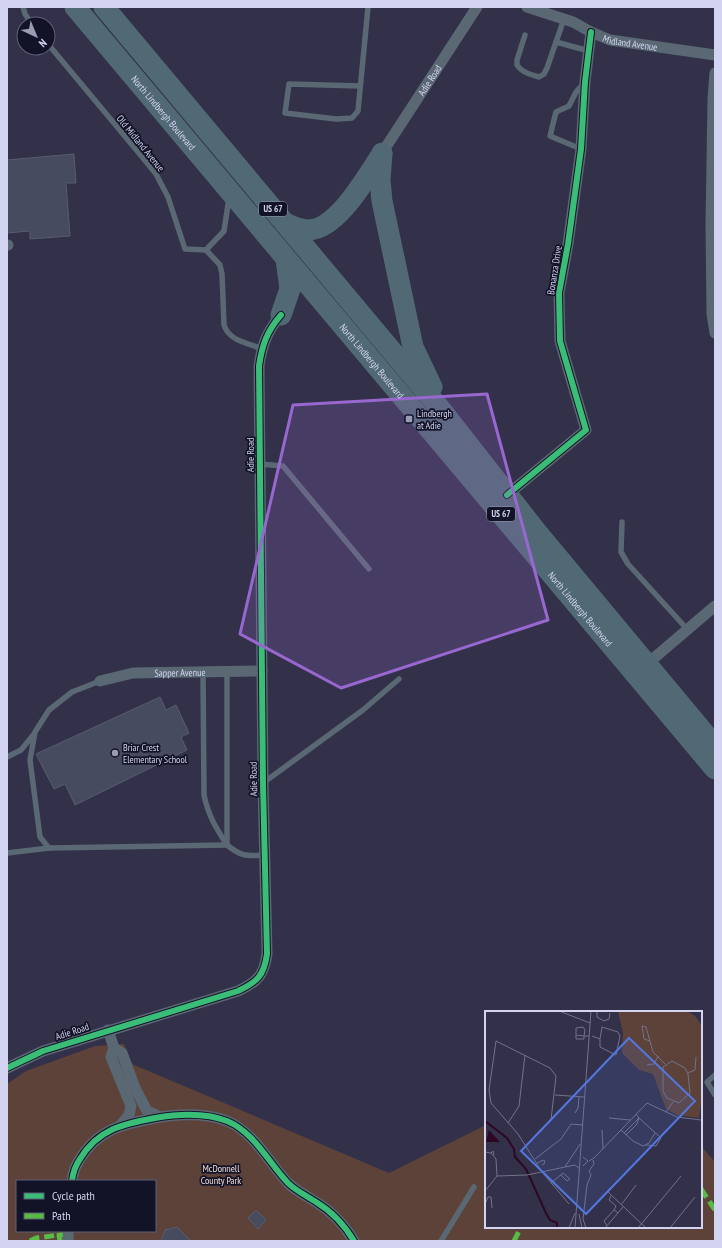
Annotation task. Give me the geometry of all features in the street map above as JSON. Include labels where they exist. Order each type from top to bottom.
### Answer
[{"type":"highway","name":"North Lindbergh Boulevard","points":[[75,7],[715,769]]},
{"type":"highway","name":"North Lindbergh Boulevard","points":[[104,7],[442,411],[536,531],[715,746]]},
{"type":"highway","points":[[285,223],[294,228],[310,230],[321,227],[335,218],[348,204],[382,153]]},
{"type":"highway","points":[[382,153],[380,180],[382,201],[413,347],[442,411]]},
{"type":"highway","points":[[281,315],[290,289],[286,259]]},
{"type":"highway","points":[[281,315],[302,304],[315,304],[329,310]]},
{"type":"street","name":"Adie Road","points":[[382,153],[477,7]]},
{"type":"street","name":"Midland Avenue","points":[[527,7],[573,22],[610,40],[715,55]]},
{"type":"street","name":"Bonanza Drive","points":[[507,495],[586,430],[560,341],[559,293],[568,244],[581,149],[585,82],[591,32]]},
{"type":"street","points":[[715,73],[713,98],[711,269],[712,314],[715,333]]},
{"type":"street","name":"Adie Road","points":[[7,1068],[43,1051],[238,991],[256,980],[263,972],[267,954],[263,783],[259,366],[262,349],[268,331],[281,315]]},
{"type":"street","points":[[647,664],[715,606]]},
{"type":"street","name":"Sapper Avenue","points":[[100,681],[133,673],[262,671]]},
{"type":"street","points":[[108,1030],[114,1048],[122,1054],[135,1088],[147,1111],[161,1117]]},
{"type":"street","points":[[114,1048],[111,1058],[131,1106],[129,1115],[121,1125]]},
{"type":"street","points":[[72,1180],[73,1171],[84,1151],[101,1135],[121,1125],[161,1117],[201,1115],[227,1121],[253,1140],[290,1185],[318,1203],[337,1219],[354,1241]]},
{"type":"lane","points":[[360,86],[289,84],[285,114],[336,119],[352,118],[358,111],[368,7]]},
{"type":"lane","points":[[524,35],[517,65],[521,70],[539,77],[544,74],[547,68],[564,19]]},
{"type":"lane","points":[[556,42],[589,51]]},
{"type":"lane","name":"Old Midland Avenue","points":[[56,54],[156,174],[168,197],[185,249],[206,250]]},
{"type":"lane","points":[[581,149],[550,136],[556,112],[569,106],[576,92],[585,82]]},
{"type":"lane","points":[[230,193],[224,230],[206,250],[220,265],[222,274],[224,325],[226,332],[231,337],[262,349]]},
{"type":"lane","points":[[260,464],[284,466],[369,569]]},
{"type":"lane","points":[[622,522],[621,552],[628,564],[688,629]]},
{"type":"lane","points":[[227,671],[227,845]]},
{"type":"lane","points":[[203,672],[204,795],[206,808],[227,845],[238,853],[250,856],[265,854]]},
{"type":"lane","points":[[263,783],[363,710],[399,679]]},
{"type":"lane","points":[[7,757],[21,750],[49,710],[72,692],[100,681]]},
{"type":"lane","points":[[35,732],[30,760],[40,837],[49,848]]},
{"type":"lane","points":[[7,853],[49,848],[227,845]]},
{"type":"lane","points":[[715,1075],[707,1082],[715,1095]]},
{"type":"lane","points":[[441,1241],[474,1187]]},
{"type":"highlighted area","points":[[487,394],[548,620],[341,688],[240,634],[293,405]]},
{"type":"green space","name":"McDonnell County Park","points":[[124,1044],[132,1064],[389,1173],[485,1125],[485,1228],[702,1228],[702,1147],[715,1162],[715,1241],[7,1241],[7,1084],[26,1071],[95,1046]]},
{"type":"building","points":[[74,154],[76,183],[66,183],[70,236],[30,239],[30,231],[7,233],[7,160]]},
{"type":"building","points":[[160,697],[166,710],[176,705],[189,733],[181,737],[187,750],[75,805],[65,784],[54,789],[36,754]]},
{"type":"building","points":[[256,1210],[266,1220],[258,1229],[248,1218]]},
{"type":"building","points":[[177,1227],[191,1241],[161,1241],[165,1230]]},
{"type":"marked path","points":[[702,1190],[715,1210]]},
{"type":"marked path","points":[[514,1241],[520,1228]]},
{"type":"marked path","points":[[60,1241],[59,1235],[68,1234]]},
{"type":"marked path","points":[[30,1241],[36,1238],[59,1235]]},
{"type":"cycle path","points":[[507,495],[586,430],[560,341],[559,293],[568,244],[581,149],[585,82],[591,32]]},
{"type":"cycle path","points":[[7,1068],[43,1051],[238,991],[255,981],[262,973],[264,968],[267,954],[263,783],[259,366],[266,339],[272,327],[281,315]]},
{"type":"cycle path","points":[[72,1180],[78,1162],[87,1149],[103,1134],[122,1126],[143,1120],[182,1115],[209,1116],[227,1121],[237,1126],[253,1140],[288,1183],[332,1214],[342,1224],[354,1241]]},
{"type":"place","name":"Lindbergh at Adie","points":[[409,419]]},
{"type":"place","name":"Briar Crest Elementary School","points":[[115,753]]}]
